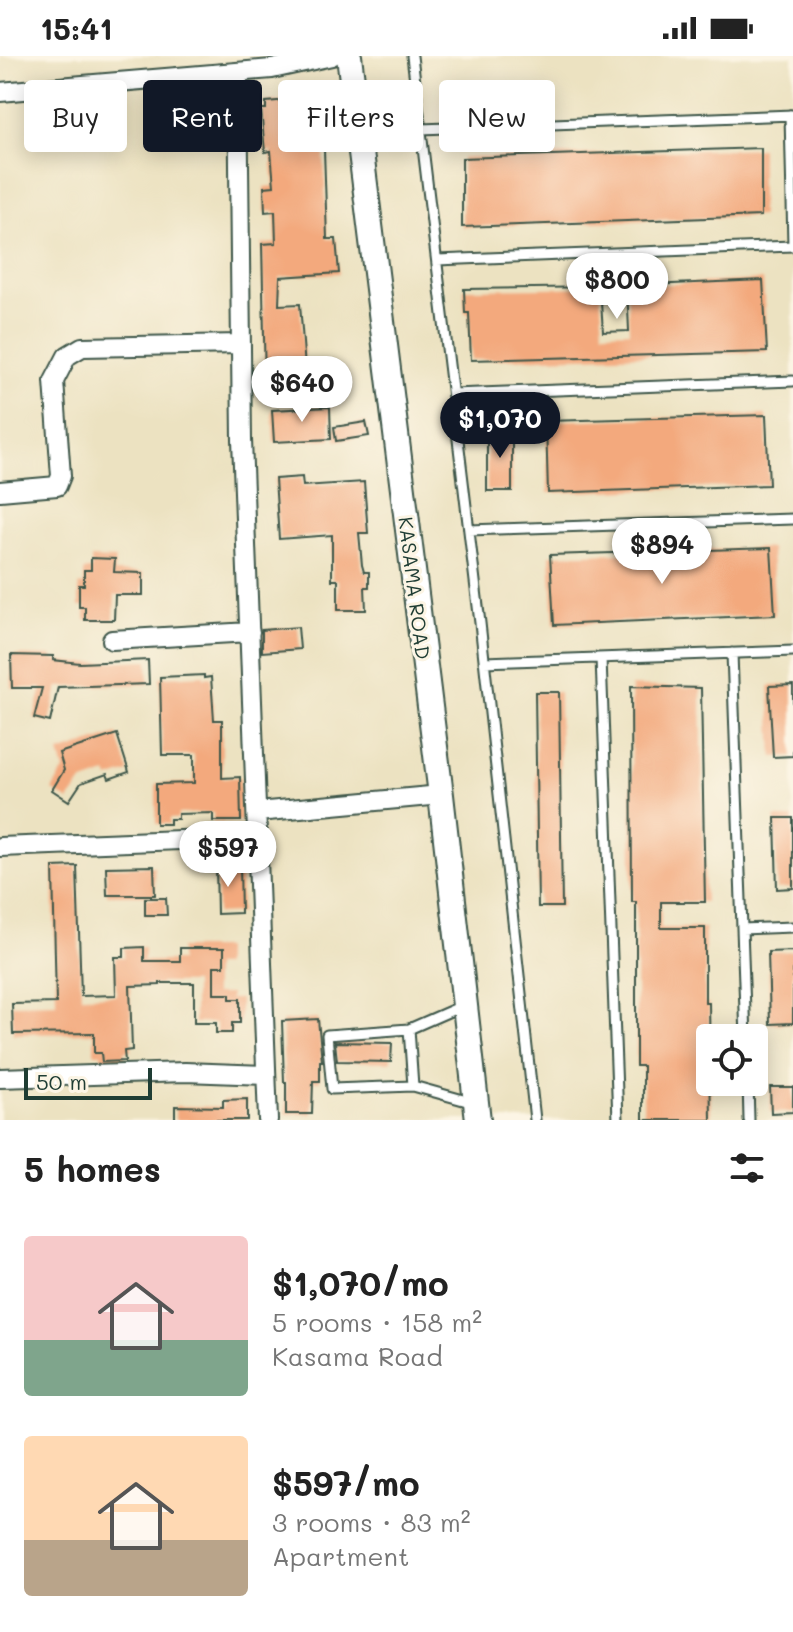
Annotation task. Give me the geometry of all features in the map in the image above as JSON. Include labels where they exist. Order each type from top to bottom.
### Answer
[{"type":"street","points":[[0,92],[238,73],[332,56]]},
{"type":"street","name":"KASAMA ROAD","points":[[349,56],[441,795],[477,1112]]},
{"type":"street","points":[[238,73],[240,344],[268,1120]]},
{"type":"street","points":[[0,491],[57,486],[61,476],[54,381],[67,356],[82,347],[240,344]]},
{"type":"street","points":[[112,640],[250,632]]},
{"type":"street","points":[[257,812],[441,795]]},
{"type":"street","points":[[0,847],[258,837]]},
{"type":"street","points":[[0,1078],[185,1072],[266,1075]]},
{"type":"lane","points":[[412,56],[415,80]]},
{"type":"lane","points":[[423,129],[792,115],[793,246],[437,260]]},
{"type":"lane","points":[[423,145],[535,1120]]},
{"type":"lane","points":[[453,394],[793,381]]},
{"type":"lane","points":[[469,530],[793,519]]},
{"type":"lane","points":[[484,662],[793,651]]},
{"type":"lane","points":[[732,653],[745,1024]]},
{"type":"lane","points":[[601,658],[618,1120]]},
{"type":"lane","points":[[742,929],[793,927]]},
{"type":"lane","points":[[464,1005],[409,1029],[327,1035],[332,1089],[413,1086],[477,1112]]},
{"type":"lane","points":[[409,1029],[413,1086]]},
{"type":"lane","points":[[748,1096],[749,1120]]},
{"type":"building","points":[[278,101],[278,152],[324,152],[327,239],[336,239],[339,273],[280,277],[279,305],[300,304],[306,381],[265,383],[262,244],[276,243],[275,211],[265,212],[264,187],[274,186],[271,151],[265,152],[262,109],[266,109],[266,102]]},
{"type":"building","points":[[761,148],[761,216],[462,227],[462,158]]},
{"type":"building","points":[[763,280],[767,352],[471,360],[469,313],[465,313],[464,289],[600,287],[603,332],[629,331],[627,286]]},
{"type":"building","points":[[330,407],[331,439],[274,442],[272,410]]},
{"type":"building","points":[[766,415],[769,485],[548,493],[546,421]]},
{"type":"building","points":[[366,422],[369,436],[336,441],[334,427]]},
{"type":"building","points":[[487,430],[512,430],[512,491],[487,491]]},
{"type":"building","points":[[302,477],[303,486],[364,482],[368,533],[359,533],[362,565],[364,572],[369,572],[369,587],[365,587],[366,610],[338,610],[338,580],[332,580],[332,535],[279,539],[275,479]]},
{"type":"building","points":[[771,548],[775,615],[554,625],[550,555]]},
{"type":"building","points":[[91,558],[115,559],[114,572],[143,573],[143,595],[115,595],[114,620],[85,620],[85,607],[79,607],[79,585],[84,585],[84,570],[91,570]]},
{"type":"building","points":[[298,627],[300,649],[262,652],[262,630]]},
{"type":"building","points":[[11,655],[53,656],[53,660],[80,663],[148,660],[149,684],[58,687],[50,722],[34,718],[42,688],[12,688]]},
{"type":"building","points":[[204,675],[204,678],[211,677],[214,720],[222,720],[222,778],[240,777],[241,821],[213,821],[213,813],[178,814],[178,819],[170,819],[170,824],[156,824],[156,784],[194,783],[194,755],[162,755],[160,677]]},
{"type":"building","points":[[793,685],[793,756],[773,757],[769,686]]},
{"type":"building","points":[[631,686],[701,688],[705,902],[661,902],[661,928],[705,928],[705,1003],[709,1003],[709,1024],[696,1024],[696,1096],[711,1096],[711,1120],[643,1120],[643,1066],[636,1066],[636,902],[632,902]]},
{"type":"building","points":[[535,692],[559,692],[562,907],[538,907]]},
{"type":"building","points":[[117,734],[129,772],[109,779],[107,774],[81,783],[69,801],[52,790],[64,770],[59,753]]},
{"type":"building","points":[[775,818],[793,818],[793,888],[777,889]]},
{"type":"building","points":[[216,865],[240,865],[241,913],[217,914]]},
{"type":"building","points":[[77,866],[81,996],[116,995],[115,957],[124,957],[124,948],[144,947],[144,961],[180,961],[180,948],[224,948],[224,966],[214,966],[214,994],[230,994],[230,999],[240,999],[240,1023],[232,1023],[232,1033],[216,1033],[216,1023],[194,1023],[194,983],[160,983],[130,986],[132,1050],[124,1051],[125,1061],[102,1062],[101,1053],[94,1053],[94,1033],[13,1034],[12,1004],[56,1003],[53,867]]},
{"type":"building","points":[[154,866],[155,895],[107,895],[106,867]]},
{"type":"building","points":[[145,898],[166,898],[167,915],[145,915]]},
{"type":"building","points":[[793,951],[793,1023],[770,1024],[768,952]]},
{"type":"building","points":[[318,1019],[322,1061],[320,1081],[313,1081],[312,1114],[286,1114],[282,1021]]},
{"type":"building","points":[[335,1042],[392,1043],[391,1062],[337,1061]]},
{"type":"building","points":[[770,1087],[793,1087],[793,1112],[771,1113]]},
{"type":"building","points":[[247,1099],[247,1120],[175,1120],[175,1106],[223,1107],[223,1100]]}]
